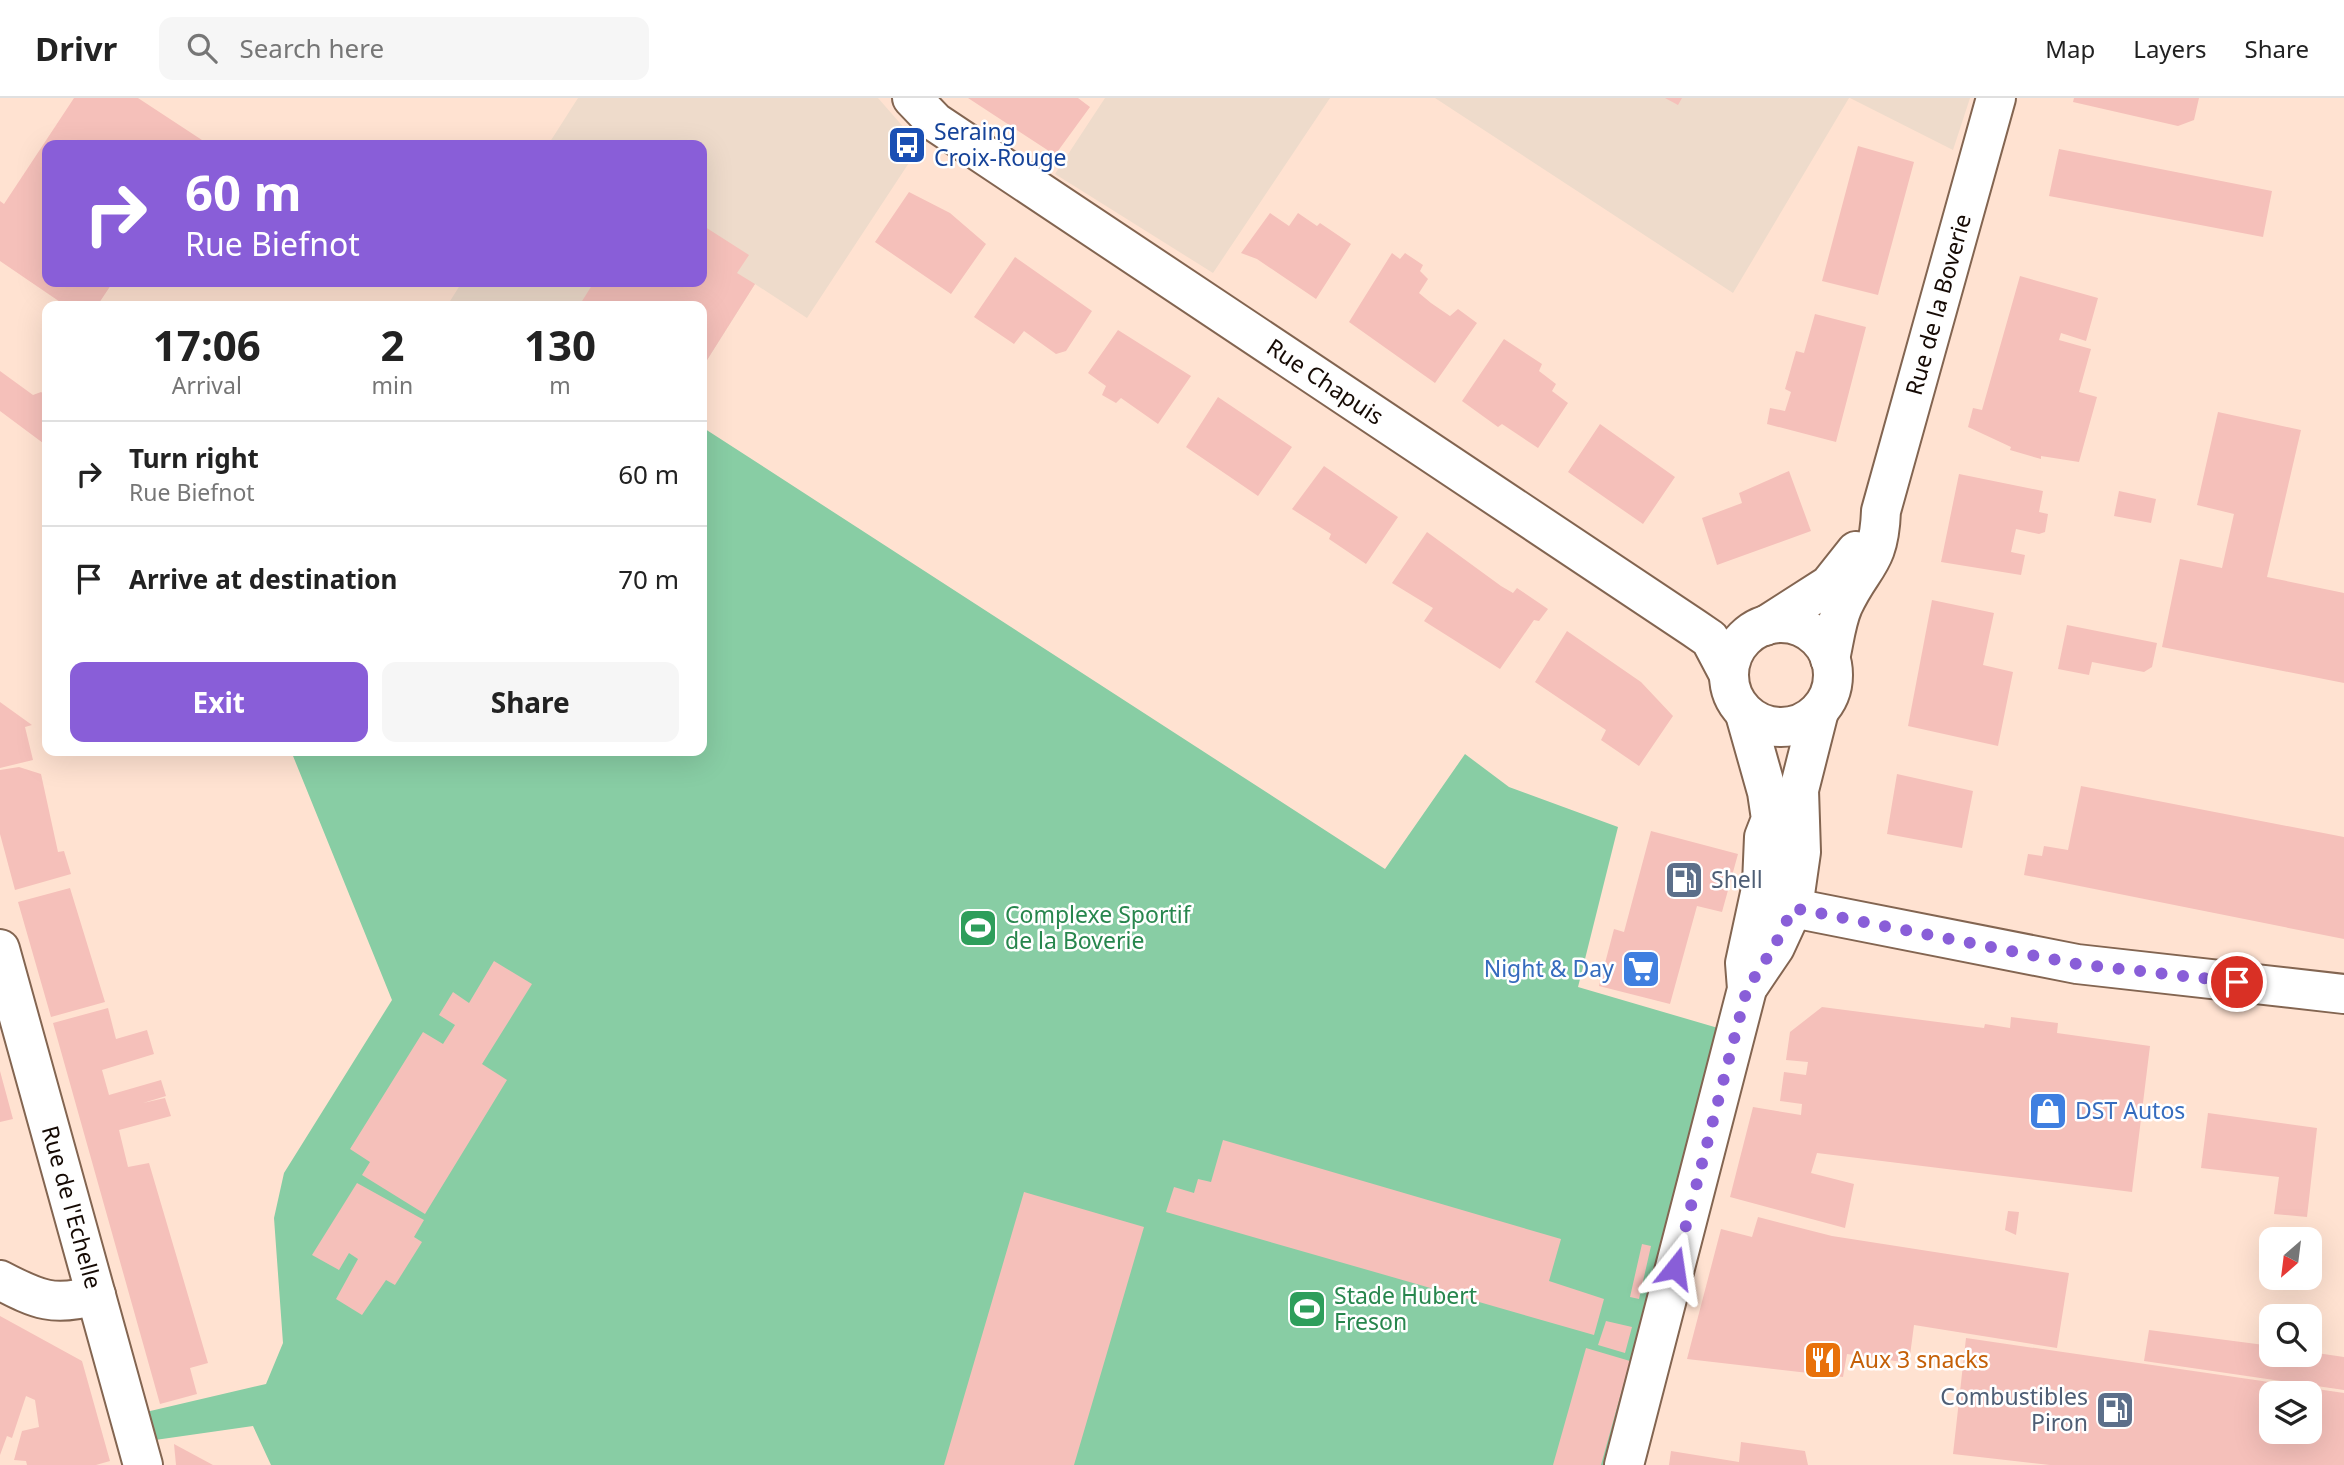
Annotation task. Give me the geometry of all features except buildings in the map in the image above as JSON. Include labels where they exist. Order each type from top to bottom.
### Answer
[{"type":"street","name":"Rue Chapuis","points":[[912,98],[935,122],[1710,639],[1729,675]]},
{"type":"street","name":"Rue de la Boverie","points":[[1830,659],[1843,606],[1874,558],[1880,536],[1881,511],[1996,98]]},
{"type":"street","name":"Rue de la Boverie","points":[[1765,626],[1829,585],[1854,554],[1881,511]]},
{"type":"street","points":[[1625,1465],[1747,989],[1774,947],[1793,908],[1801,852],[1799,790],[1819,711],[1829,695],[1833,677],[1830,659],[1811,633],[1797,626],[1781,623],[1765,626],[1739,645],[1729,675],[1736,702],[1745,714],[1757,722],[1779,727],[1801,723],[1819,711]]},
{"type":"street","points":[[1745,714],[1767,792],[1770,819],[1782,839],[1780,881],[1793,908]]},
{"type":"street","points":[[1747,989],[1745,964],[1762,884],[1764,837],[1770,819]]},
{"type":"street","points":[[1793,908],[2077,964],[2344,994]]},
{"type":"street","name":"Rue de l'Echelle","points":[[0,949],[143,1465]]},
{"type":"street","points":[[0,1280],[47,1300],[67,1303],[96,1295]]},
{"type":"shaded area","points":[[578,98],[878,98],[920,146],[807,318],[755,284],[707,360],[707,301],[450,301],[459,287],[707,287],[707,140],[551,140]]},
{"type":"shaded area","points":[[1105,98],[1330,98],[1213,273],[1055,174]]},
{"type":"shaded area","points":[[1435,98],[1849,98],[1733,293]]},
{"type":"shaded area","points":[[1850,98],[1970,98],[1953,150]]},
{"type":"green space","name":"Complexe Sportif de la Boverie","points":[[707,430],[1385,869],[1465,754],[1509,787],[1618,827],[1578,987],[1718,1028],[1607,1465],[271,1465],[253,1426],[155,1440],[146,1412],[266,1384],[283,1343],[274,1218],[284,1173],[392,1000],[293,756],[707,756]]},
{"type":"place","name":"Seraing Croix-Rouge","points":[[907,145]]},
{"type":"place","name":"Shell","points":[[1684,880]]},
{"type":"place","name":"Complexe Sportif de la Boverie","points":[[978,928]]},
{"type":"place","name":"Night & Day","points":[[1641,969]]},
{"type":"place","name":"DST Autos","points":[[2048,1111]]},
{"type":"place","name":"Stade Hubert Freson","points":[[1307,1309]]},
{"type":"place","name":"Aux 3 snacks","points":[[1823,1360]]},
{"type":"place","name":"Combustibles Piron","points":[[2115,1410]]},
{"type":"route","points":[[1675,1268],[1747,989],[1763,967],[1793,908],[1827,917],[2077,964],[2237,982]]}]
